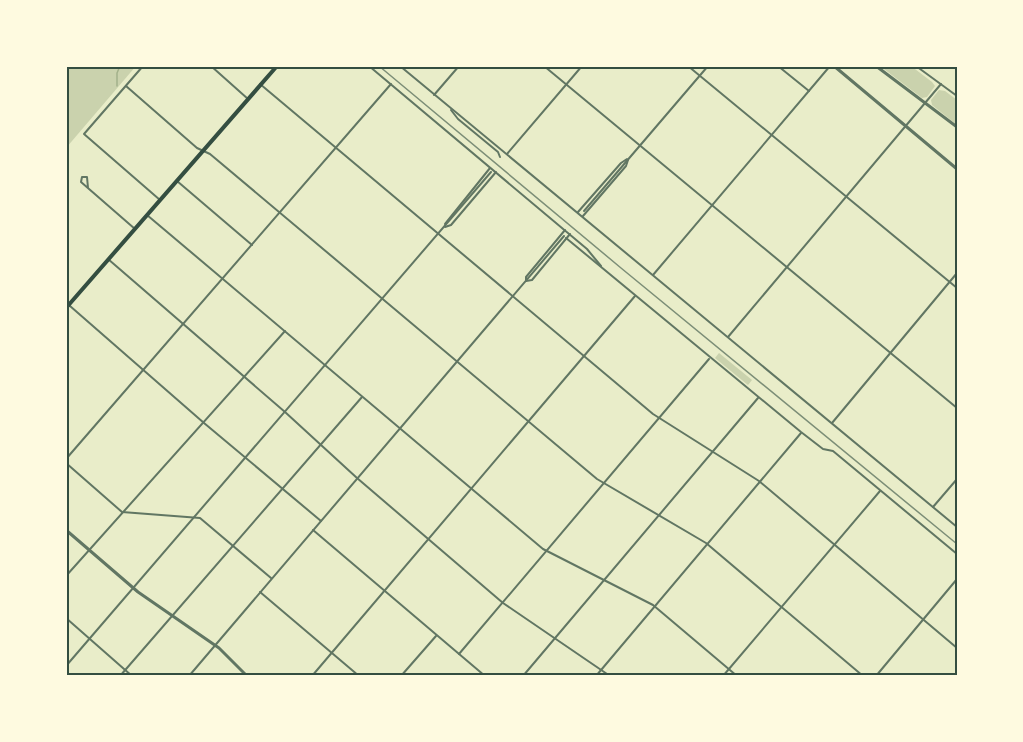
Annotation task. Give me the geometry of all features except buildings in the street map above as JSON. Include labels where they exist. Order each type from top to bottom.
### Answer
[{"type":"main road","points":[[68,307],[276,66]]},
{"type":"street","points":[[143,66],[84,134],[160,200]]},
{"type":"street","points":[[211,66],[248,99]]},
{"type":"street","points":[[369,66],[566,230],[606,271]]},
{"type":"street","points":[[400,66],[957,527]]},
{"type":"street","points":[[434,95],[459,66]]},
{"type":"street","points":[[544,66],[957,408]]},
{"type":"street","points":[[507,154],[582,66]]},
{"type":"street","points":[[688,66],[957,288]]},
{"type":"street","points":[[584,210],[708,66]]},
{"type":"street","points":[[778,66],[809,91]]},
{"type":"street","points":[[653,275],[832,66],[957,169]]},
{"type":"street","points":[[876,66],[957,127]]},
{"type":"street","points":[[919,67],[957,96]]},
{"type":"street","points":[[260,84],[658,418],[759,481],[957,648]]},
{"type":"street","points":[[66,459],[391,84]]},
{"type":"street","points":[[728,337],[941,84]]},
{"type":"street","points":[[126,86],[197,148],[210,154],[603,484],[706,543],[863,676]]},
{"type":"street","points":[[449,107],[458,118],[498,152],[500,157]]},
{"type":"street","points":[[578,212],[629,157]]},
{"type":"street","points":[[583,217],[626,166],[629,157]]},
{"type":"street","points":[[444,227],[446,221],[490,168]]},
{"type":"street","points":[[66,666],[491,172]]},
{"type":"street","points":[[444,227],[450,225],[496,172]]},
{"type":"street","points":[[177,181],[252,245]]},
{"type":"street","points":[[88,188],[135,229]]},
{"type":"street","points":[[147,215],[546,551],[654,605],[737,676]]},
{"type":"street","points":[[526,281],[526,277],[566,230]]},
{"type":"street","points":[[189,676],[526,281],[570,234]]},
{"type":"street","points":[[565,237],[758,398],[823,449],[833,451],[957,554]]},
{"type":"street","points":[[108,259],[503,603],[610,676]]},
{"type":"street","points":[[832,424],[889,352],[957,273]]},
{"type":"street","points":[[312,676],[635,296]]},
{"type":"street","points":[[68,307],[321,521]]},
{"type":"street","points":[[66,576],[285,331]]},
{"type":"street","points":[[459,654],[710,358]]},
{"type":"street","points":[[120,676],[362,398]]},
{"type":"street","points":[[523,676],[758,398]]},
{"type":"street","points":[[596,676],[801,432]]},
{"type":"street","points":[[66,463],[122,512],[196,517],[271,578]]},
{"type":"street","points":[[933,507],[957,479]]},
{"type":"street","points":[[723,676],[881,490]]},
{"type":"street","points":[[66,530],[133,587],[215,645],[248,676]]},
{"type":"street","points":[[313,530],[485,676]]},
{"type":"street","points":[[876,676],[957,579]]},
{"type":"street","points":[[260,592],[359,676]]},
{"type":"street","points":[[66,618],[132,676]]},
{"type":"street","points":[[401,676],[436,636]]},
{"type":"green space","points":[[66,66],[136,66],[66,148]]},
{"type":"green space","points":[[880,66],[911,66],[935,86],[927,97],[922,98]]},
{"type":"green space","points":[[939,90],[945,91],[957,100],[957,125],[932,105],[931,100]]},
{"type":"green space","points":[[719,353],[752,380],[748,385],[715,358]]},
{"type":"waterway","points":[[117,86],[117,73],[120,66]]},
{"type":"railway","points":[[379,66],[957,544]]}]
